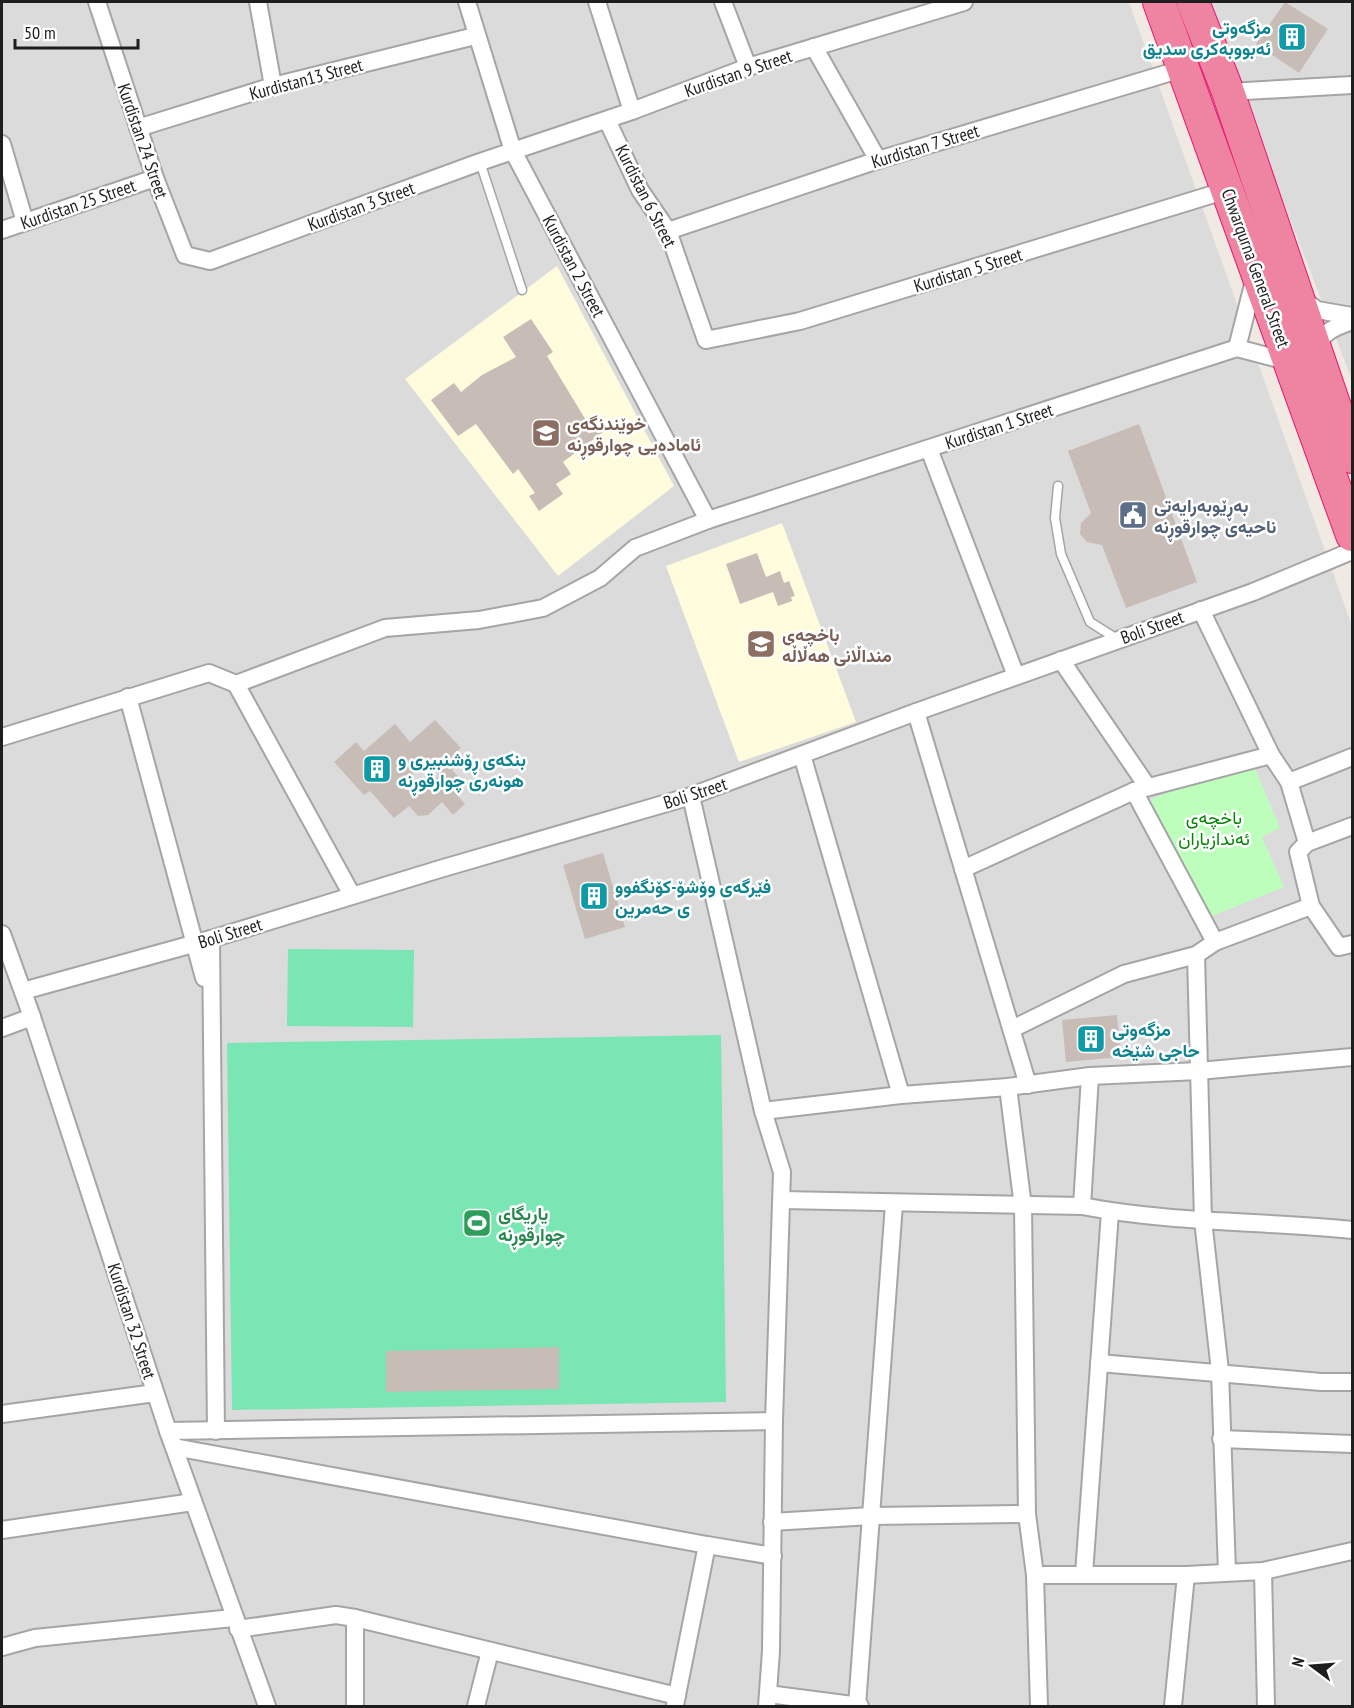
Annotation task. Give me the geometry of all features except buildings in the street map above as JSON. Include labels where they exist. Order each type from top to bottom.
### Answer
[{"type":"highway","name":"Chwarqurna General Street","points":[[1159,2],[1257,270],[1353,457]]},
{"type":"highway","name":"Chwarqurna General Street","points":[[1192,2],[1228,92],[1294,291],[1303,357],[1353,535]]},
{"type":"street","name":"Kurdistan 24 Street","points":[[97,2],[155,178],[184,255],[210,261]]},
{"type":"street","points":[[258,2],[273,86]]},
{"type":"street","name":"Kurdistan 2 Street","points":[[466,2],[513,151],[708,520]]},
{"type":"street","points":[[597,2],[632,111]]},
{"type":"street","points":[[723,2],[748,67]]},
{"type":"street","name":"Kurdistan 9 Street","points":[[513,151],[607,120],[748,67],[964,2]]},
{"type":"street","name":"Kurdistan13 Street","points":[[138,128],[273,86],[476,36]]},
{"type":"street","points":[[814,47],[878,159]]},
{"type":"street","name":"Kurdistan 7 Street","points":[[668,231],[878,159],[1185,68]]},
{"type":"street","points":[[1228,92],[1353,85]]},
{"type":"street","name":"Kurdistan 6 Street","points":[[607,120],[640,190],[668,231],[706,340]]},
{"type":"street","points":[[2,144],[25,222]]},
{"type":"street","name":"Kurdistan 3 Street","points":[[210,261],[513,151]]},
{"type":"street","name":"Kurdistan 25 Street","points":[[2,230],[155,178]]},
{"type":"street","name":"Kurdistan 5 Street","points":[[706,340],[800,321],[1227,190]]},
{"type":"street","points":[[1257,270],[1237,348],[1303,357],[1329,330],[1353,321]]},
{"type":"street","points":[[1294,291],[1317,310],[1353,316]]},
{"type":"street","name":"Kurdistan 1 Street","points":[[236,684],[385,628],[479,620],[543,608],[600,578],[635,548],[708,520],[1237,348]]},
{"type":"street","points":[[928,449],[1016,676]]},
{"type":"street","name":"Boli Street","points":[[23,991],[203,941],[691,796],[916,712],[1201,610],[1353,551]]},
{"type":"street","points":[[1201,610],[1271,755],[1288,782],[1307,843]]},
{"type":"street","points":[[1061,660],[1141,788],[1215,942]]},
{"type":"street","points":[[2,737],[209,673],[236,684],[352,895]]},
{"type":"street","points":[[128,697],[203,941],[211,1005],[216,1431]]},
{"type":"street","points":[[916,712],[1028,1085]]},
{"type":"street","points":[[802,755],[901,1095]]},
{"type":"street","points":[[963,869],[1141,788],[1271,755]]},
{"type":"street","points":[[1288,782],[1353,757]]},
{"type":"street","points":[[691,796],[763,1111],[782,1172],[774,1421],[773,1556],[767,1700],[858,1706],[894,1204]]},
{"type":"street","points":[[1353,826],[1307,843],[1298,852],[1311,906],[1339,947],[1353,944]]},
{"type":"street","points":[[1012,1029],[1124,974],[1196,955],[1215,942],[1311,906]]},
{"type":"street","name":"Kurdistan 32 Street","points":[[2,934],[32,1017],[168,1431],[267,1707]]},
{"type":"street","points":[[1196,955],[1203,1220],[1220,1371],[1227,1572]]},
{"type":"street","points":[[2,1028],[32,1017]]},
{"type":"street","points":[[763,1111],[901,1095],[1028,1085],[1090,1076],[1199,1071],[1353,1057]]},
{"type":"street","points":[[1082,1206],[1090,1076]]},
{"type":"street","points":[[1008,1087],[1023,1207],[1027,1514],[1035,1575],[1039,1707]]},
{"type":"street","points":[[782,1200],[1023,1207],[1082,1206],[1110,1212],[1353,1230]]},
{"type":"street","points":[[1084,1574],[1110,1212]]},
{"type":"street","points":[[1099,1363],[1220,1371],[1321,1382],[1353,1382]]},
{"type":"street","points":[[2,1414],[155,1393]]},
{"type":"street","points":[[168,1431],[774,1421]]},
{"type":"street","points":[[1221,1439],[1353,1444]]},
{"type":"street","points":[[174,1447],[773,1556]]},
{"type":"street","points":[[2,1530],[193,1502]]},
{"type":"street","points":[[772,1522],[871,1516],[1027,1514]]},
{"type":"street","points":[[2,1647],[36,1638],[336,1615],[490,1651],[676,1701],[708,1545]]},
{"type":"street","points":[[1035,1575],[1186,1575],[1263,1571],[1353,1551]]},
{"type":"street","points":[[1263,1571],[1266,1707]]},
{"type":"street","points":[[1173,1707],[1186,1575]]},
{"type":"street","points":[[355,1618],[355,1707]]},
{"type":"street","points":[[476,1707],[490,1651]]},
{"type":"lane","points":[[480,162],[522,290]]},
{"type":"lane","points":[[1058,486],[1055,518],[1060,554],[1090,622],[1118,640]]},
{"type":"shaded area","points":[[2,2],[1129,2],[1352,626],[1352,1706],[2,1706]]},
{"type":"shaded area","points":[[1207,2],[1352,2],[1352,380]]},
{"type":"shaded area","name":"خوێندنگەی ئامادەیی چوارقوڕنە","points":[[557,266],[674,486],[558,576],[405,379]]},
{"type":"shaded area","name":"باخچەی منداڵانی هەڵاڵە","points":[[782,523],[856,722],[739,762],[666,566]]},
{"type":"green space","name":"باخچەی ئەندازیاران","points":[[1251,759],[1280,828],[1262,837],[1284,887],[1200,921],[1149,800]]},
{"type":"green space","points":[[288,949],[414,950],[413,1027],[287,1026]]},
{"type":"green space","name":"یاریگای چوارقوڕنە","points":[[721,1035],[726,1402],[232,1410],[227,1043]]},
{"type":"place","name":"مزگەوتی ئەبووبەکری سدیق","points":[[1292,37]]},
{"type":"place","name":"خوێندنگەی ئامادەیی چوارقوڕنە","points":[[546,433]]},
{"type":"place","name":"بەڕێوبەرایەتی ناحیەی چوارقوڕنە","points":[[1133,515]]},
{"type":"place","name":"باخچەی منداڵانی هەڵاڵە","points":[[761,644]]},
{"type":"place","name":"بنکەی ڕۆشنبیری و هونەری چوارقوڕنە","points":[[377,769]]},
{"type":"place","name":"فێرگەی وۆشۆ-کۆنگفوو ی حەمرین","points":[[594,896]]},
{"type":"place","name":"مزگەوتی حاجی شێخە","points":[[1091,1039]]},
{"type":"place","name":"یاریگای چوارقوڕنە","points":[[477,1223]]}]
